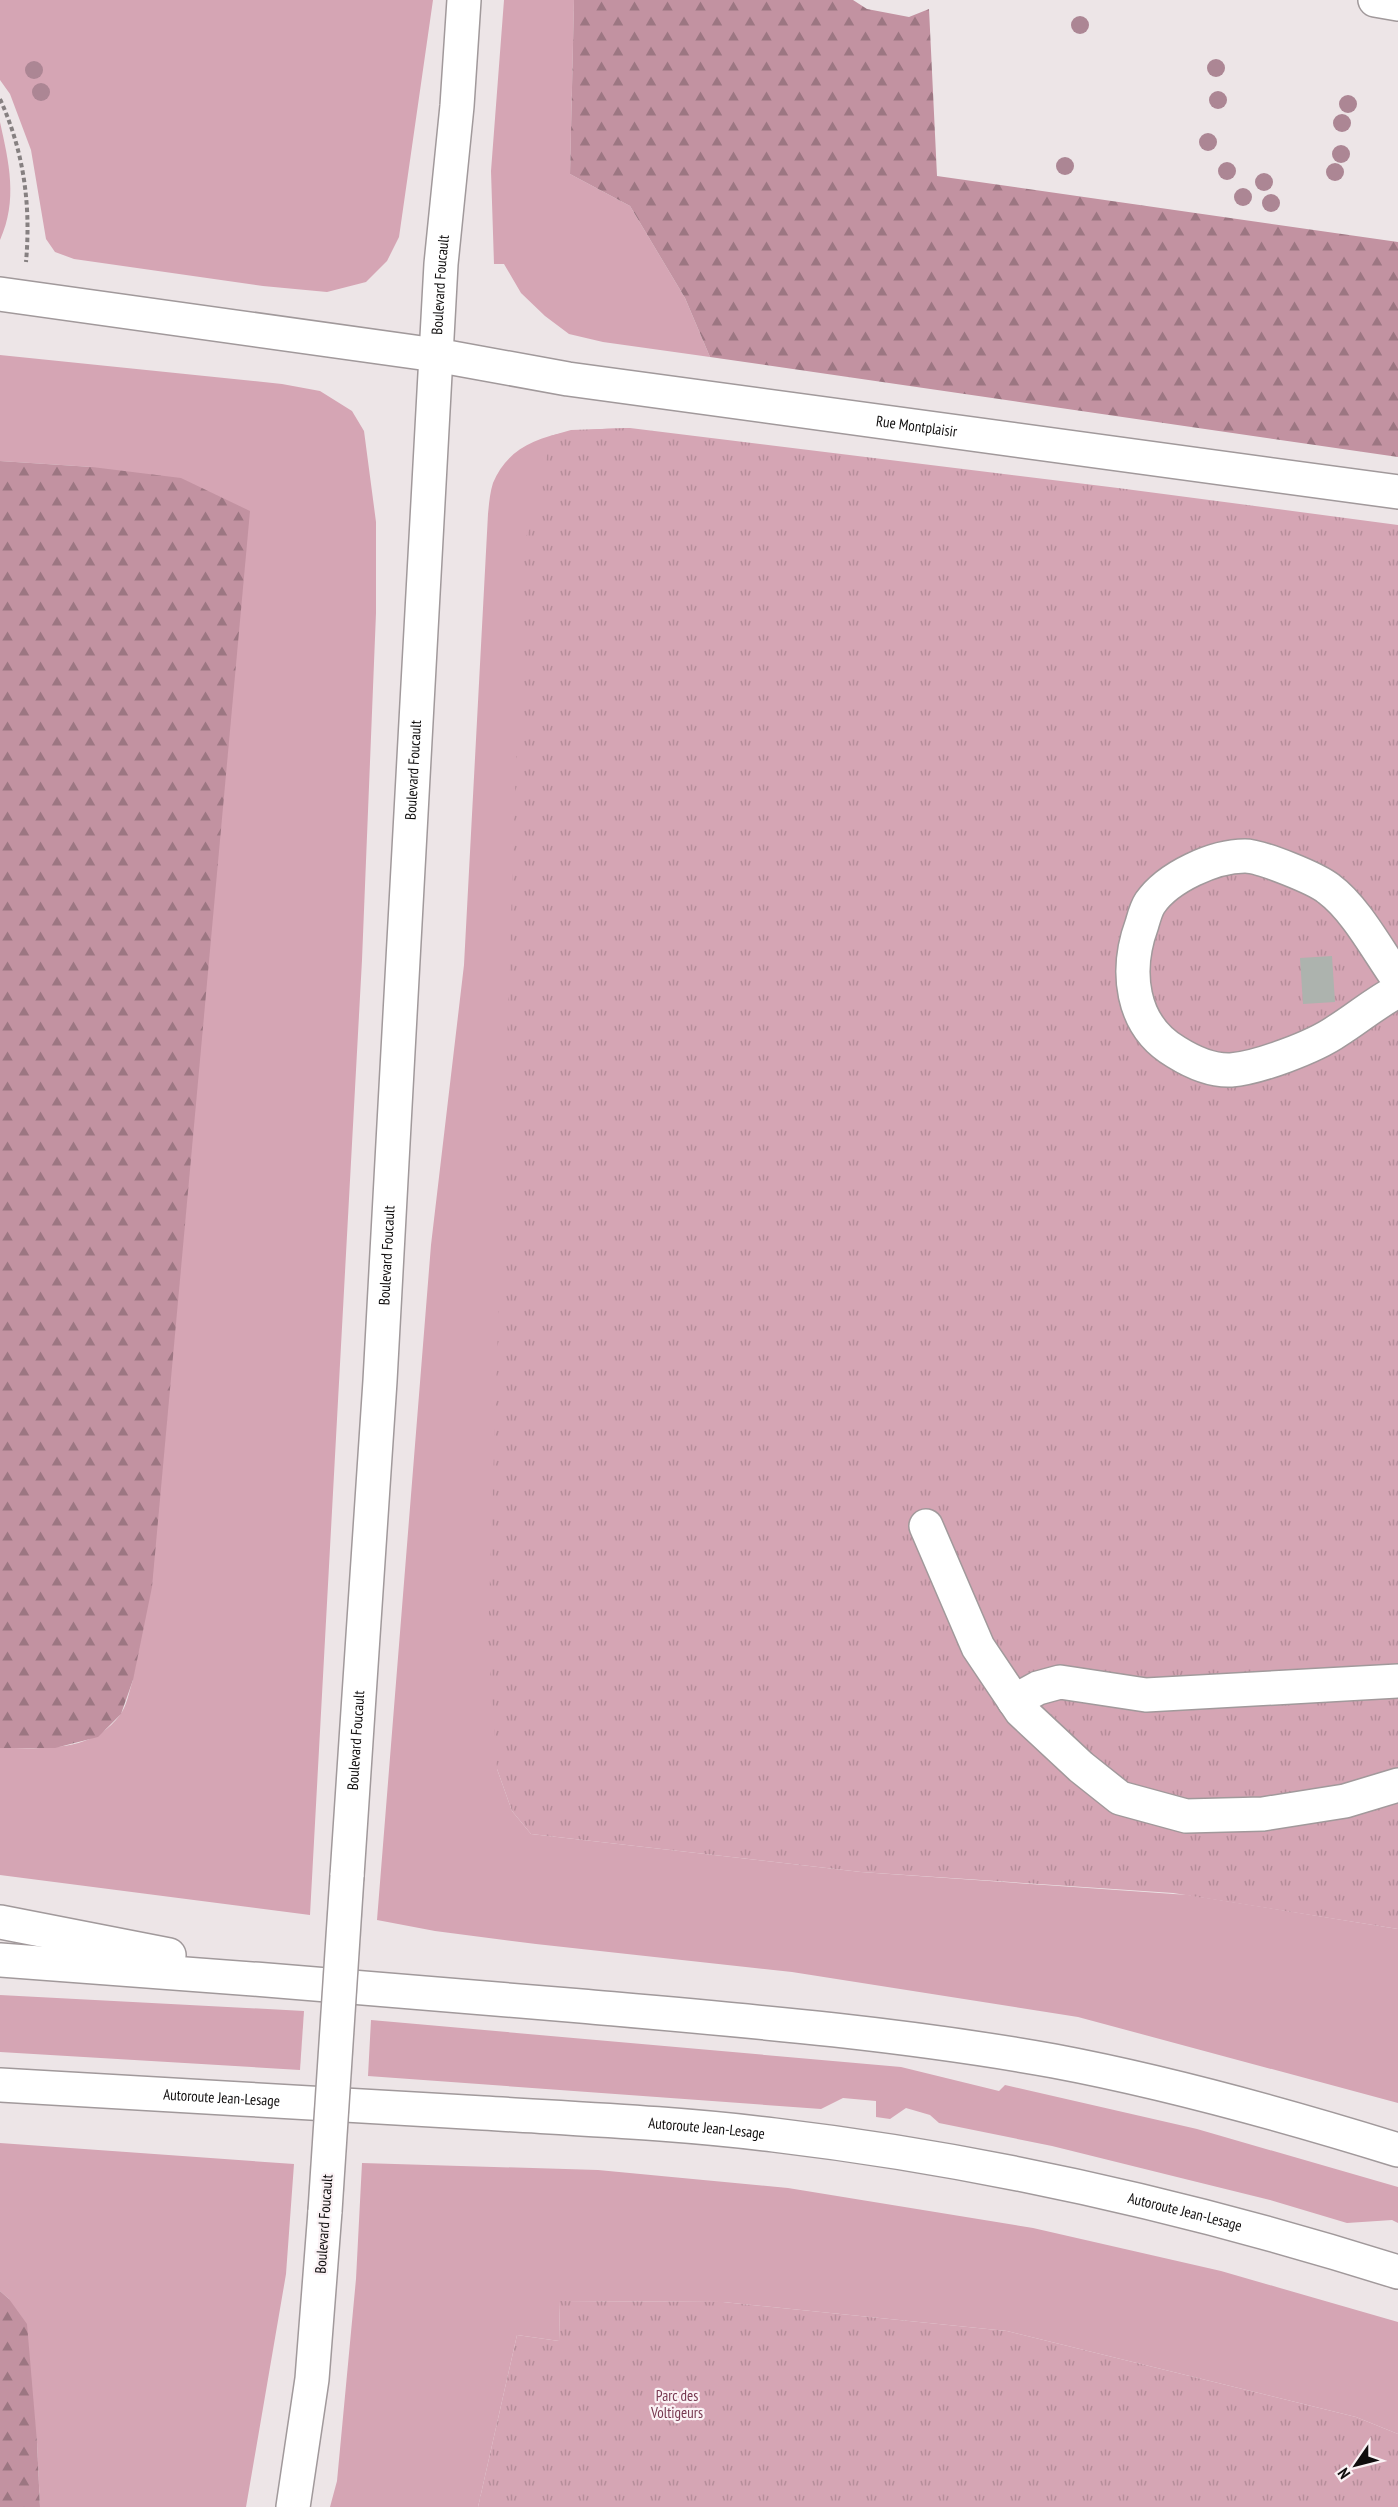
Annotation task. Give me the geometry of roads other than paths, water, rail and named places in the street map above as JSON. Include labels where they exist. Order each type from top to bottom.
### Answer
[{"type":"main road","name":"Boulevard Foucault","points":[[294,2507],[311,2389],[325,2211],[380,1370],[441,264],[457,106],[464,0]]},
{"type":"main road","points":[[1375,0],[1398,4]]},
{"type":"main road","name":"Rue Montplaisir","points":[[11,296],[436,355],[568,379],[1398,492]]},
{"type":"main road","points":[[1398,979],[1361,923],[1329,888],[1285,867],[1246,856],[1212,862],[1172,880],[1149,904],[1135,943],[1132,981],[1142,1019],[1164,1045],[1197,1065],[1230,1070],[1273,1060],[1335,1034],[1398,992]]},
{"type":"main road","points":[[926,1526],[978,1647],[1021,1712],[1081,1767],[1120,1798],[1186,1816],[1263,1814],[1345,1801],[1398,1785]]},
{"type":"main road","points":[[1014,1701],[1038,1688],[1060,1682],[1146,1695],[1398,1681]]},
{"type":"main road","points":[[0,1922],[312,1983]]},
{"type":"main road","points":[[0,1960],[312,1983],[774,2023],[982,2049],[1057,2062],[1202,2093],[1398,2150]]},
{"type":"main road","name":"Autoroute Jean-Lesage","points":[[0,2085],[682,2126],[812,2140],[987,2168],[1095,2190],[1228,2223],[1398,2271]]},
{"type":"park label","name":"Parc des Voltigeurs","points":[[677,2404]]}]
